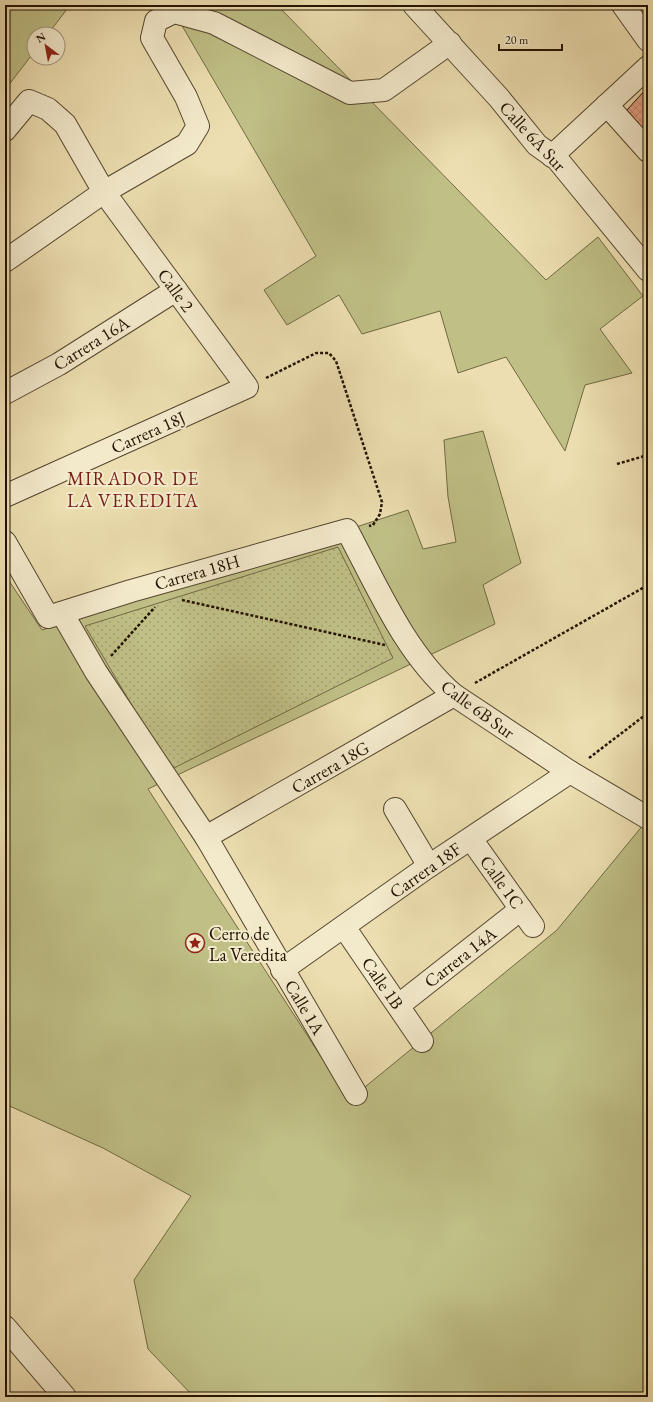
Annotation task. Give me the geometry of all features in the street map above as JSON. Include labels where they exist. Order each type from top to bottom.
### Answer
[{"type":"street","name":"Calle 6A Sur","points":[[414,5],[499,98],[537,145],[557,159],[648,270]]},
{"type":"street","points":[[623,5],[648,40]]},
{"type":"street","points":[[5,261],[104,192],[187,144],[198,126],[186,97],[152,38],[156,21],[174,12],[214,23],[350,93],[384,90],[450,43]]},
{"type":"street","points":[[552,156],[648,67]]},
{"type":"street","name":"Calle 2","points":[[5,130],[29,101],[48,109],[64,124],[104,192],[247,387]]},
{"type":"street","points":[[607,105],[648,151]]},
{"type":"street","name":"Carrera 16A","points":[[5,393],[59,364],[176,290]]},
{"type":"street","name":"Carrera 18J","points":[[5,496],[247,387]]},
{"type":"street","name":"Carrera 18H","points":[[55,615],[131,591],[347,530]]},
{"type":"street","name":"Calle 6B Sur","points":[[347,530],[397,623],[437,681],[454,695],[570,772],[648,818]]},
{"type":"street","name":"Calle 1A","points":[[5,542],[96,672],[206,837],[282,970],[356,1094]]},
{"type":"street","name":"Carrera 18G","points":[[206,837],[454,695]]},
{"type":"street","name":"Carrera 18F","points":[[282,970],[429,866],[570,772]]},
{"type":"street","points":[[395,809],[429,866]]},
{"type":"street","name":"Calle 1C","points":[[471,839],[528,918]]},
{"type":"street","name":"Carrera 14A","points":[[399,1005],[528,918]]},
{"type":"street","name":"Calle 1B","points":[[344,927],[399,1005],[422,1041]]},
{"type":"street","points":[[5,1327],[65,1397]]},
{"type":"path","points":[[247,387],[316,353],[329,353],[336,361],[382,502],[380,514],[373,526],[347,530]]},
{"type":"path","points":[[617,464],[648,455]]},
{"type":"path","points":[[454,695],[648,585]]},
{"type":"path","points":[[180,600],[416,652]]},
{"type":"path","points":[[96,672],[159,602]]},
{"type":"path","points":[[570,772],[648,713]]},
{"type":"green space","points":[[5,5],[70,5],[54,26],[26,26],[26,62],[5,90]]},
{"type":"green space","points":[[170,5],[277,5],[546,280],[598,237],[643,296],[600,329],[632,373],[585,385],[565,451],[506,357],[458,373],[440,311],[362,334],[339,295],[287,325],[264,290],[316,256]]},
{"type":"green space","points":[[483,431],[521,563],[483,585],[495,624],[148,789],[349,1100],[557,930],[648,819],[648,1397],[194,1397],[148,1349],[134,1280],[191,1196],[103,1148],[5,1104],[5,575],[42,630],[408,510],[423,549],[456,542],[448,497],[444,440]]},
{"type":"green space","points":[[338,547],[393,658],[170,770],[85,626]]},
{"type":"building","points":[[646,89],[648,91],[648,134],[627,110]]},
{"type":"place","name":"Cerro de La Veredita","points":[[195,943]]},
{"type":"district","name":"MIRADOR DE LA VEREDITA","points":[[133,489]]}]
